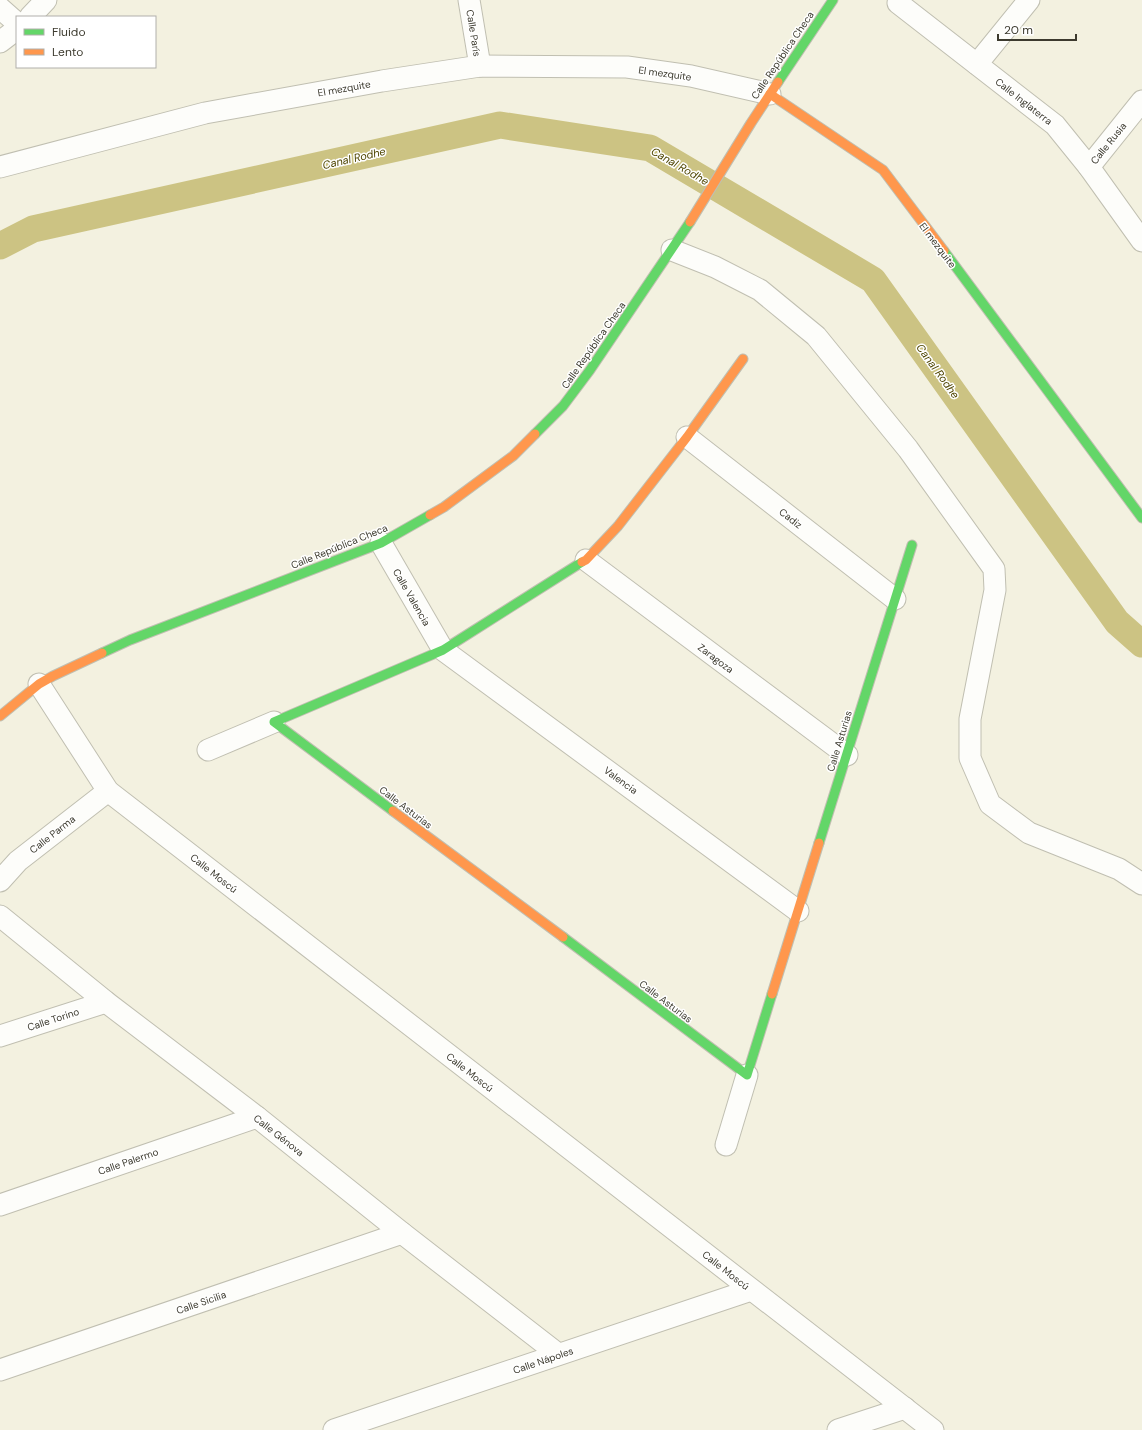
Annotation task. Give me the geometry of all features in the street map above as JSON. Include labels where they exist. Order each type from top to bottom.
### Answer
[{"type":"street","points":[[31,16],[46,0]]},
{"type":"street","name":"Calle París","points":[[469,0],[480,66]]},
{"type":"street","name":"Calle República Checa","points":[[0,716],[39,684],[130,640],[381,543],[444,507],[519,451],[567,400],[590,370],[677,242],[751,123],[833,0]]},
{"type":"street","points":[[977,64],[1029,0]]},
{"type":"street","name":"Calle Inglaterra","points":[[898,3],[1055,125],[1089,167],[1142,241]]},
{"type":"street","points":[[0,8],[16,22]]},
{"type":"street","points":[[0,42],[16,30]]},
{"type":"street","name":"El mezquite","points":[[0,167],[205,113],[382,81],[480,66],[627,67],[691,76],[770,94],[883,170],[1142,518]]},
{"type":"street","name":"Calle Rusia","points":[[1089,167],[1142,101]]},
{"type":"street","points":[[677,242],[715,267],[760,290],[816,336],[908,449],[994,568],[995,590],[970,719],[970,758],[990,804],[1029,833],[1119,869],[1142,884]]},
{"type":"street","points":[[208,750],[444,650],[586,560],[618,526],[687,437],[743,360]]},
{"type":"street","name":"Cadiz","points":[[687,437],[895,599]]},
{"type":"street","name":"Calle Valencia","points":[[381,543],[444,650]]},
{"type":"street","name":"Calle Asturias","points":[[274,722],[747,1075],[912,545]]},
{"type":"street","name":"Zaragoza","points":[[586,560],[847,755]]},
{"type":"street","name":"Valencia","points":[[444,650],[798,910]]},
{"type":"street","name":"Calle Moscú","points":[[39,684],[108,791],[933,1430]]},
{"type":"street","name":"Calle Parma","points":[[0,881],[18,861],[108,791]]},
{"type":"street","name":"Calle Génova","points":[[0,916],[106,1002],[257,1117],[402,1233],[558,1354]]},
{"type":"street","name":"Calle Torino","points":[[0,1036],[106,1002]]},
{"type":"street","points":[[726,1144],[747,1075]]},
{"type":"street","name":"Calle Palermo","points":[[0,1205],[257,1117]]},
{"type":"street","name":"Calle Sicilia","points":[[0,1370],[402,1233]]},
{"type":"street","name":"Calle Nápoles","points":[[334,1430],[751,1290]]},
{"type":"street","points":[[838,1430],[905,1408]]},
{"type":"waterway","name":"Canal Rodhe","points":[[0,246],[33,229],[500,125],[650,148],[873,280],[1117,622],[1142,644]]},
{"type":"traffic: fast","points":[[778,82],[833,0]]},
{"type":"traffic: fast","points":[[535,434],[563,406],[590,370],[690,222]]},
{"type":"traffic: fast","points":[[944,251],[1142,518]]},
{"type":"traffic: fast","points":[[102,653],[130,640],[381,543],[430,515]]},
{"type":"traffic: fast","points":[[819,843],[912,545]]},
{"type":"traffic: fast","points":[[393,811],[274,722],[443,650],[582,562]]},
{"type":"traffic: fast","points":[[563,937],[747,1075],[772,994]]},
{"type":"traffic: slow","points":[[690,222],[778,82]]},
{"type":"traffic: slow","points":[[770,94],[883,170],[944,251]]},
{"type":"traffic: slow","points":[[582,562],[586,560],[618,526],[687,437],[743,359]]},
{"type":"traffic: slow","points":[[430,515],[444,507],[513,456],[535,434]]},
{"type":"traffic: slow","points":[[0,716],[39,684],[102,653]]},
{"type":"traffic: slow","points":[[393,811],[563,937]]},
{"type":"traffic: slow","points":[[772,994],[819,843]]}]
